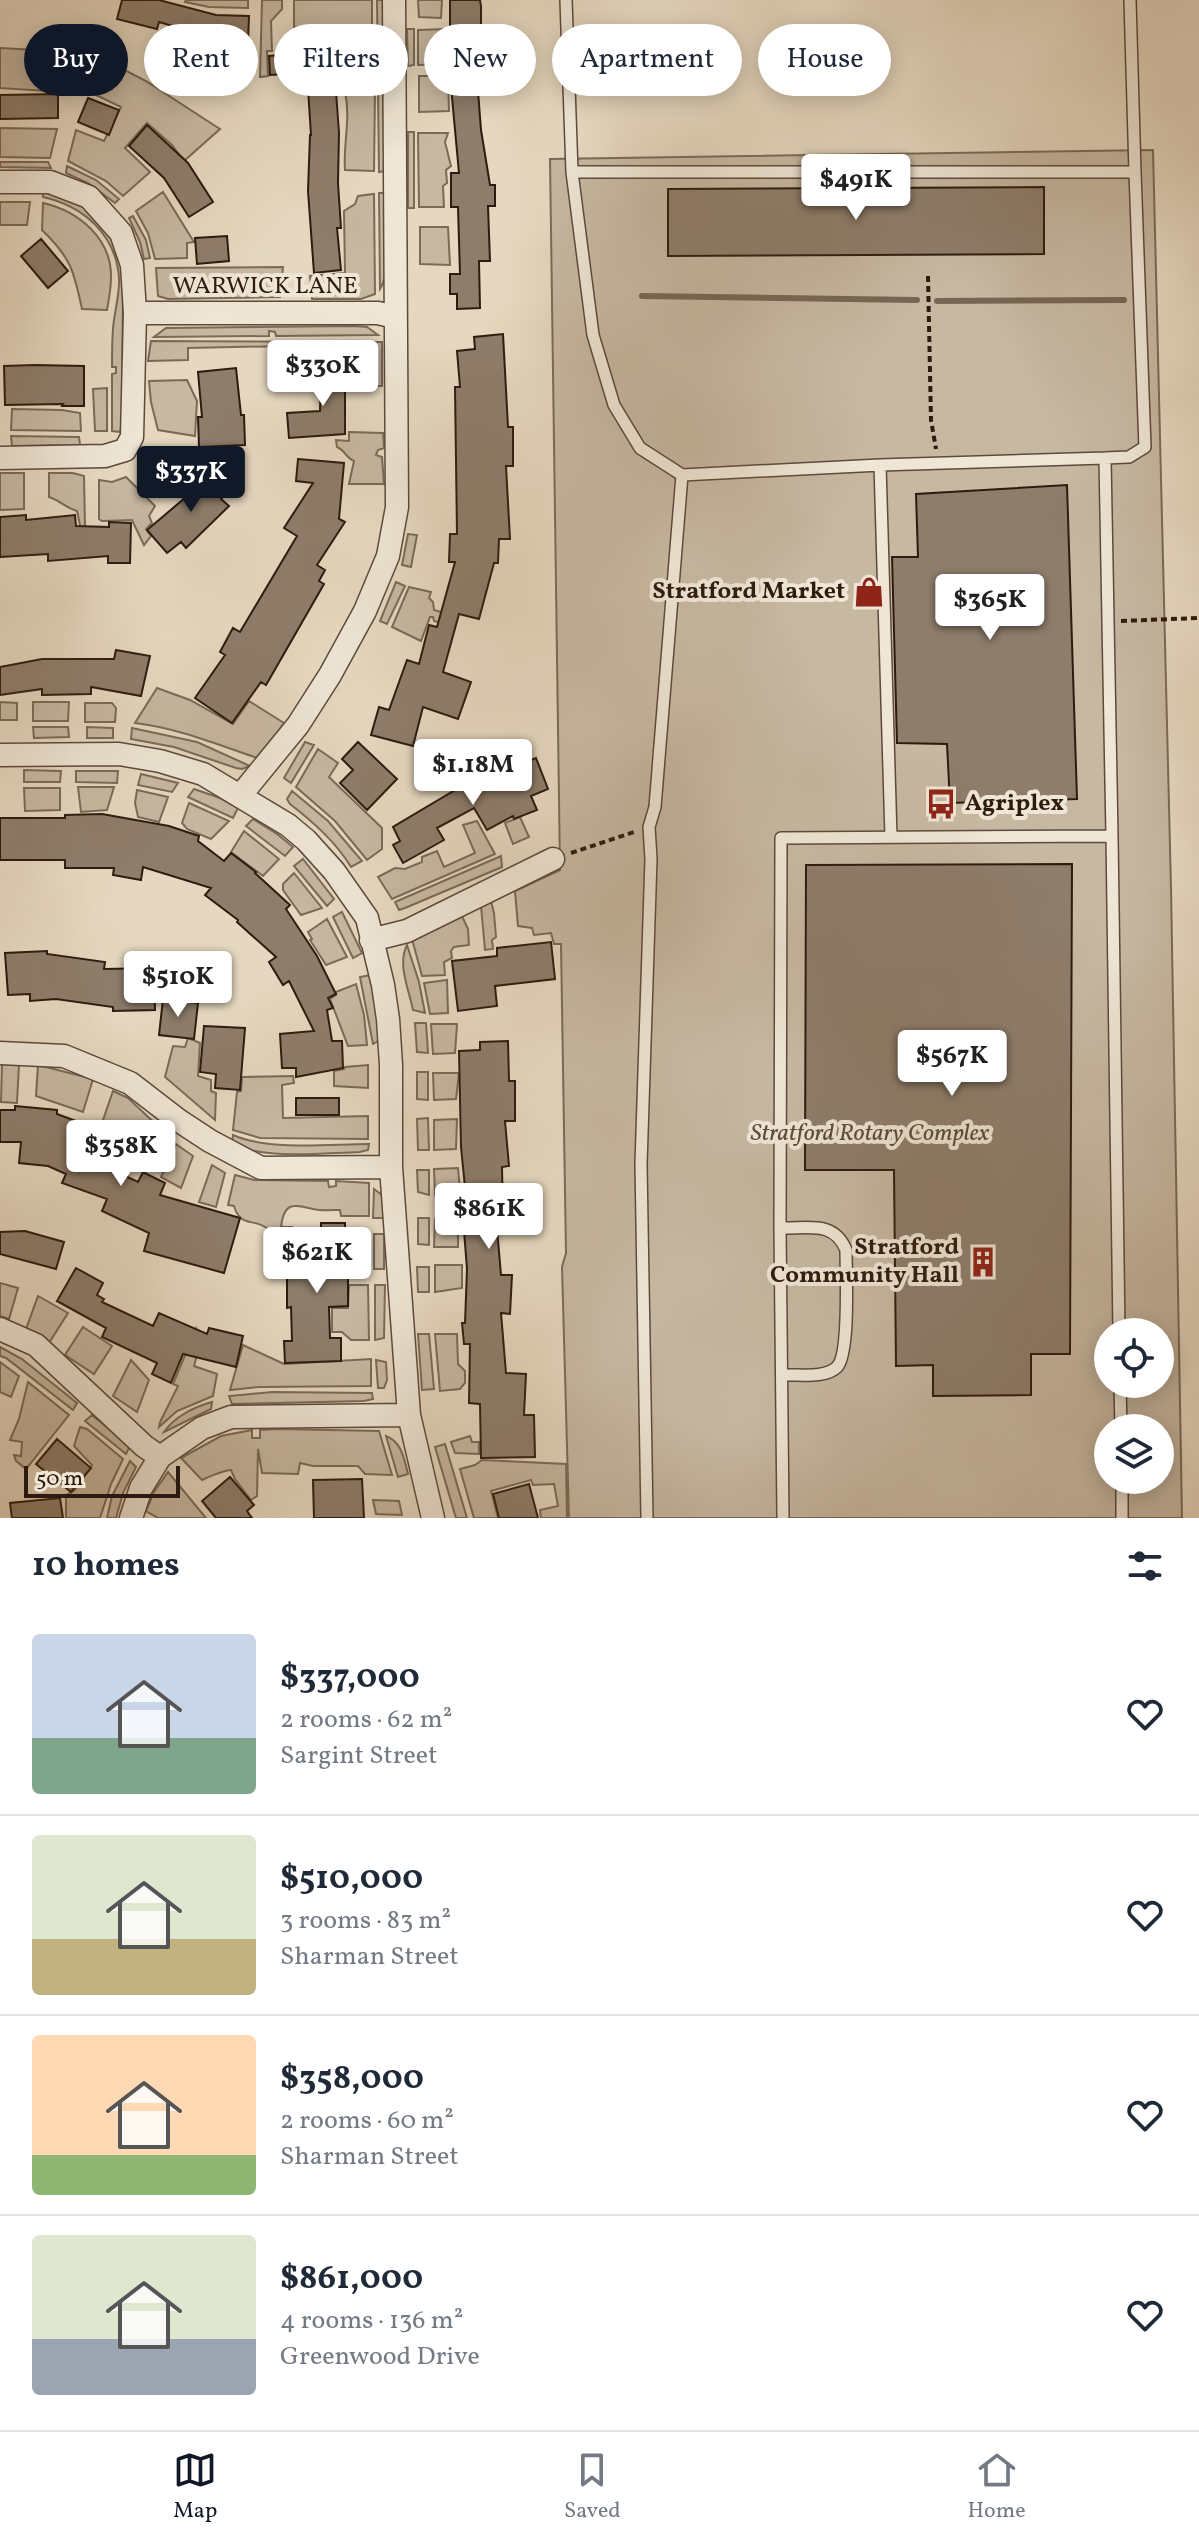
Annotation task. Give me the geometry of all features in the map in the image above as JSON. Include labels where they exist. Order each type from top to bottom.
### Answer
[{"type":"street","points":[[240,796],[298,725],[330,675],[365,611],[388,556],[398,503],[394,0]]},
{"type":"street","points":[[0,182],[50,182],[89,197],[121,233],[131,258],[135,313],[132,437],[125,450],[105,456],[0,458]]},
{"type":"street","name":"WARWICK LANE","points":[[135,313],[378,313],[395,317]]},
{"type":"street","points":[[0,755],[133,756],[203,774],[288,825],[334,871],[367,918],[388,1019],[391,1167],[409,1415],[433,1518]]},
{"type":"street","points":[[371,940],[407,931],[553,859]]},
{"type":"street","points":[[0,1053],[64,1056],[130,1083],[210,1141],[261,1168],[391,1167]]},
{"type":"street","points":[[0,1329],[36,1345],[144,1446],[160,1457]]},
{"type":"street","points":[[131,1518],[141,1488],[160,1457],[202,1428],[231,1417],[409,1415]]},
{"type":"lane","points":[[566,0],[572,172],[593,335],[614,405],[640,448],[682,475],[1129,457],[1145,447],[1130,0]]},
{"type":"lane","points":[[572,172],[1135,172]]},
{"type":"lane","points":[[1105,458],[1119,1318]]},
{"type":"lane","points":[[880,465],[891,837]]},
{"type":"lane","points":[[647,1518],[641,1164],[651,859],[649,827],[655,807],[682,475]]},
{"type":"lane","points":[[783,1518],[781,838],[1112,836]]},
{"type":"lane","points":[[780,1228],[830,1229],[841,1239],[846,1250],[845,1351],[837,1367],[825,1373],[782,1375]]},
{"type":"lane","points":[[1122,1494],[1122,1518]]},
{"type":"path","points":[[928,276],[931,420],[939,463]]},
{"type":"path","points":[[1108,621],[1199,618]]},
{"type":"path","points":[[553,859],[649,827]]},
{"type":"green space","points":[[186,0],[248,0],[248,8],[209,7]]},
{"type":"green space","points":[[262,0],[282,0],[282,9],[271,21],[272,51],[267,51],[268,76],[260,77]]},
{"type":"green space","points":[[294,0],[372,0],[372,24],[294,24]]},
{"type":"green space","points":[[377,0],[383,0],[383,24],[377,24]]},
{"type":"green space","points":[[418,0],[442,0],[441,18],[419,17]]},
{"type":"green space","points":[[408,29],[414,29],[414,65],[408,66]]},
{"type":"green space","points":[[418,30],[424,30],[424,65],[418,65]]},
{"type":"green space","points":[[0,48],[24,49],[24,90],[0,88]]},
{"type":"green space","points":[[128,72],[144,80],[144,96],[169,96],[220,129],[184,161],[172,145],[147,123],[125,148],[150,172],[123,196],[106,181],[68,161],[76,130],[104,141],[121,107],[98,96],[128,96]]},
{"type":"green space","points":[[419,76],[424,76],[424,96],[449,96],[449,111],[419,112]]},
{"type":"green space","points":[[345,96],[375,96],[374,171],[345,170]]},
{"type":"green space","points":[[378,96],[383,96],[385,171],[379,172]]},
{"type":"green space","points":[[0,128],[57,129],[50,158],[0,157]]},
{"type":"green space","points":[[408,132],[414,132],[414,208],[408,208]]},
{"type":"green space","points":[[418,133],[448,133],[445,142],[451,166],[446,170],[447,183],[443,186],[444,207],[419,207]]},
{"type":"green space","name":"Stratford Rotary Complex","points":[[1153,150],[1182,1518],[569,1518],[562,1267],[566,1253],[561,944],[554,944],[551,933],[534,935],[532,928],[518,926],[515,891],[560,870],[550,159]]},
{"type":"green space","points":[[0,162],[48,162],[51,168],[0,167]]},
{"type":"green space","points":[[67,166],[96,180],[119,199],[115,203],[88,183],[66,173]]},
{"type":"green space","points":[[42,191],[75,201],[91,212],[112,237],[123,271],[120,432],[112,431],[112,374],[116,373],[116,367],[112,367],[112,338],[119,284],[117,262],[95,224],[71,207],[43,197]]},
{"type":"green space","points":[[163,192],[194,242],[187,243],[187,258],[155,259],[148,233],[136,211]]},
{"type":"green space","points":[[379,193],[384,193],[387,243],[386,270],[380,289]]},
{"type":"green space","points":[[374,194],[375,294],[361,299],[312,299],[310,276],[345,273],[344,211],[355,204],[358,196]]},
{"type":"green space","points":[[0,202],[30,202],[27,225],[0,225]]},
{"type":"green space","points":[[43,203],[69,212],[99,239],[110,264],[107,310],[82,309],[70,266],[42,230]]},
{"type":"green space","points":[[133,216],[146,240],[150,258],[144,259],[129,218]]},
{"type":"green space","points":[[420,227],[448,227],[450,265],[420,264]]},
{"type":"green space","points":[[283,267],[280,297],[168,299],[158,296],[156,268]]},
{"type":"green space","points":[[367,327],[378,335],[276,336],[275,332],[269,331],[269,336],[154,337],[166,328]]},
{"type":"green space","points":[[151,341],[382,342],[382,386],[350,386],[350,362],[335,363],[333,345],[188,348],[188,360],[148,361]]},
{"type":"green space","points":[[187,380],[197,401],[195,436],[158,430],[149,381]]},
{"type":"green space","points":[[107,388],[107,431],[95,431],[93,389]]},
{"type":"green space","points":[[12,409],[80,413],[81,431],[11,430]]},
{"type":"green space","points":[[349,432],[383,433],[384,448],[378,450],[376,455],[382,457],[384,484],[349,484],[354,461],[337,447],[336,440],[349,441]]},
{"type":"green space","points":[[11,436],[79,437],[80,445],[12,446]]},
{"type":"green space","points":[[0,473],[24,473],[24,509],[0,510]]},
{"type":"green space","points":[[49,473],[84,476],[85,528],[81,530],[77,511],[49,497]]},
{"type":"green space","points":[[126,477],[155,506],[149,516],[152,523],[146,529],[151,536],[144,545],[132,520],[99,519],[99,480],[112,482]]},
{"type":"green space","points":[[408,534],[417,535],[411,567],[402,565]]},
{"type":"green space","points":[[396,582],[405,586],[387,624],[380,621]]},
{"type":"green space","points":[[409,587],[431,592],[429,598],[434,610],[452,615],[448,625],[430,617],[421,641],[392,627]]},
{"type":"green space","points":[[157,688],[190,700],[233,724],[249,701],[284,723],[260,759],[183,733],[135,723]]},
{"type":"green space","points":[[0,702],[17,703],[17,720],[0,720]]},
{"type":"green space","points":[[33,702],[69,702],[68,721],[33,721]]},
{"type":"green space","points":[[85,703],[112,703],[116,708],[115,722],[85,722]]},
{"type":"green space","points":[[33,727],[68,727],[69,737],[34,738]]},
{"type":"green space","points":[[87,727],[113,728],[113,738],[87,738]]},
{"type":"green space","points":[[132,728],[197,742],[250,766],[236,768],[174,747],[131,739]]},
{"type":"green space","points":[[305,742],[314,745],[291,783],[284,778]]},
{"type":"green space","points":[[318,749],[338,763],[329,777],[382,828],[382,849],[367,860],[335,821],[296,787]]},
{"type":"green space","points":[[24,770],[61,771],[60,782],[24,782]]},
{"type":"green space","points":[[76,771],[118,771],[117,783],[76,782]]},
{"type":"green space","points":[[141,774],[178,783],[172,792],[138,785]]},
{"type":"green space","points":[[78,787],[114,787],[107,810],[81,812]]},
{"type":"green space","points":[[24,788],[60,788],[60,810],[25,811]]},
{"type":"green space","points":[[194,789],[238,808],[233,818],[188,797]]},
{"type":"green space","points":[[137,790],[168,797],[159,822],[138,817],[135,803]]},
{"type":"green space","points":[[292,791],[328,821],[362,861],[351,867],[324,833],[290,804],[287,799]]},
{"type":"green space","points":[[189,803],[229,821],[211,839],[187,829],[182,823]]},
{"type":"green space","points":[[520,817],[529,837],[513,844],[505,823]]},
{"type":"green space","points":[[253,819],[293,847],[285,856],[246,826]]},
{"type":"green space","points":[[477,821],[495,854],[392,899],[378,877],[395,868],[405,869],[422,862],[422,857],[437,851],[444,867],[475,853],[463,825]]},
{"type":"green space","points":[[244,831],[279,859],[263,876],[231,852]]},
{"type":"green space","points":[[501,856],[502,867],[399,910],[395,902]]},
{"type":"green space","points":[[303,859],[334,899],[327,906],[294,866]]},
{"type":"green space","points":[[294,873],[322,908],[301,915],[283,890],[283,884]]},
{"type":"green space","points":[[491,901],[496,937],[492,940],[493,949],[485,950],[481,906]]},
{"type":"green space","points":[[342,912],[362,953],[353,958],[333,917]]},
{"type":"green space","points":[[461,914],[468,929],[469,945],[454,947],[452,958],[444,962],[445,975],[422,976],[412,939]]},
{"type":"green space","points":[[327,919],[347,957],[326,965],[308,932]]},
{"type":"green space","points":[[407,945],[425,1013],[413,1010],[403,969]]},
{"type":"green space","points":[[371,975],[383,1038],[373,1044],[360,977]]},
{"type":"green space","points":[[447,980],[448,1013],[430,1014],[424,983]]},
{"type":"green space","points":[[356,984],[367,1045],[348,1046],[330,999],[336,992]]},
{"type":"green space","points":[[415,1023],[426,1023],[428,1053],[417,1052]]},
{"type":"green space","points":[[431,1024],[457,1024],[455,1053],[433,1054]]},
{"type":"green space","points":[[188,1038],[200,1043],[198,1076],[211,1080],[211,1091],[216,1093],[215,1120],[165,1077],[173,1046],[185,1047]]},
{"type":"green space","points":[[2,1064],[19,1064],[17,1103],[1,1102]]},
{"type":"green space","points":[[38,1065],[93,1079],[83,1112],[36,1096]]},
{"type":"green space","points":[[368,1065],[368,1088],[334,1086],[334,1071]]},
{"type":"green space","points":[[417,1072],[428,1072],[428,1100],[417,1099]]},
{"type":"green space","points":[[433,1073],[459,1073],[456,1099],[434,1100]]},
{"type":"green space","points":[[293,1076],[294,1083],[282,1085],[283,1118],[368,1116],[368,1139],[260,1138],[233,1130],[237,1092],[241,1091],[242,1077]]},
{"type":"green space","points":[[113,1091],[128,1098],[161,1129],[145,1160],[101,1126]]},
{"type":"green space","points":[[428,1118],[429,1150],[418,1150],[417,1119]]},
{"type":"green space","points":[[457,1119],[456,1149],[434,1150],[434,1120]]},
{"type":"green space","points":[[233,1135],[281,1145],[369,1144],[368,1150],[360,1152],[278,1154],[232,1144]]},
{"type":"green space","points":[[176,1144],[193,1156],[181,1188],[161,1177]]},
{"type":"green space","points":[[212,1165],[225,1173],[216,1207],[199,1202]]},
{"type":"green space","points":[[458,1168],[460,1190],[435,1195],[434,1169]]},
{"type":"green space","points":[[417,1170],[429,1170],[429,1195],[418,1192]]},
{"type":"green space","points":[[235,1175],[254,1180],[328,1181],[329,1187],[336,1186],[336,1181],[369,1183],[369,1216],[341,1216],[340,1210],[295,1206],[284,1213],[281,1227],[292,1227],[291,1231],[268,1234],[268,1229],[240,1218],[234,1206],[228,1205]]},
{"type":"green space","points":[[374,1189],[382,1195],[384,1218],[373,1218]]},
{"type":"green space","points":[[418,1218],[429,1218],[429,1245],[418,1244]]},
{"type":"green space","points":[[435,1219],[458,1219],[458,1247],[434,1247]]},
{"type":"green space","points":[[346,1233],[368,1233],[368,1269],[347,1270]]},
{"type":"green space","points":[[374,1234],[384,1234],[384,1269],[374,1269]]},
{"type":"green space","points":[[435,1265],[462,1265],[462,1288],[435,1292]]},
{"type":"green space","points":[[417,1267],[429,1267],[429,1292],[418,1292]]},
{"type":"green space","points":[[0,1283],[18,1288],[9,1319],[0,1316]]},
{"type":"green space","points":[[349,1285],[368,1285],[369,1340],[351,1340],[342,1332],[332,1332],[332,1308],[348,1308]]},
{"type":"green space","points":[[375,1285],[385,1285],[384,1338],[375,1340]]},
{"type":"green space","points":[[38,1296],[68,1313],[49,1343],[26,1329]]},
{"type":"green space","points":[[83,1327],[112,1346],[94,1374],[65,1355]]},
{"type":"green space","points":[[196,1329],[199,1348],[194,1366],[217,1374],[213,1396],[177,1411],[159,1427],[178,1386],[173,1384]]},
{"type":"green space","points":[[418,1334],[429,1334],[434,1389],[422,1390]]},
{"type":"green space","points":[[435,1334],[457,1334],[458,1364],[465,1371],[465,1383],[460,1389],[440,1391]]},
{"type":"green space","points":[[243,1345],[284,1364],[371,1359],[371,1386],[230,1390]]},
{"type":"green space","points":[[0,1347],[22,1359],[77,1403],[73,1410],[0,1356]]},
{"type":"green space","points":[[131,1360],[149,1380],[137,1412],[113,1396]]},
{"type":"green space","points":[[376,1360],[386,1362],[384,1388],[378,1388]]},
{"type":"green space","points":[[0,1362],[19,1376],[11,1397],[0,1392]]},
{"type":"green space","points":[[28,1382],[69,1415],[26,1469],[14,1455],[21,1456],[22,1442],[10,1440]]},
{"type":"green space","points":[[272,1392],[372,1393],[373,1399],[232,1404],[229,1396]]},
{"type":"green space","points":[[212,1402],[211,1409],[164,1432],[185,1413]]},
{"type":"green space","points":[[92,1415],[130,1446],[126,1454],[85,1421]]},
{"type":"green space","points":[[80,1427],[87,1429],[123,1459],[100,1518],[66,1518],[66,1495],[74,1491],[92,1465],[74,1446]]},
{"type":"green space","points":[[252,1430],[252,1438],[260,1438],[260,1430],[379,1431],[392,1475],[365,1474],[358,1466],[300,1463],[298,1474],[262,1473],[258,1449],[257,1496],[251,1500],[231,1470],[202,1480],[181,1458],[221,1436]]},
{"type":"green space","points":[[386,1436],[399,1447],[408,1474],[398,1477]]},
{"type":"green space","points":[[470,1436],[472,1442],[479,1442],[479,1454],[455,1453],[451,1442]]},
{"type":"green space","points":[[445,1444],[467,1518],[456,1518],[435,1447]]},
{"type":"green space","points":[[482,1460],[566,1464],[567,1518],[541,1518],[540,1510],[558,1506],[554,1484],[533,1485],[531,1480],[491,1491],[498,1518],[474,1518],[460,1469]]},
{"type":"green space","points":[[130,1461],[136,1467],[123,1493],[116,1518],[107,1518],[112,1496]]},
{"type":"green space","points":[[168,1472],[206,1518],[158,1518],[146,1511]]},
{"type":"green space","points":[[373,1500],[399,1501],[402,1515],[376,1514]]},
{"type":"building","points":[[122,0],[159,0],[216,15],[249,16],[249,24],[159,22],[144,26],[117,19]]},
{"type":"building","points":[[450,0],[480,0],[481,24],[450,24]]},
{"type":"building","points":[[269,56],[274,56],[274,75],[270,75]]},
{"type":"building","points":[[0,95],[58,96],[58,118],[0,119]]},
{"type":"building","points":[[308,96],[336,96],[341,228],[337,228],[341,270],[314,273],[308,191],[311,135]]},
{"type":"building","points":[[452,96],[478,96],[490,185],[495,185],[495,206],[488,206],[490,261],[479,261],[480,308],[457,309],[457,294],[450,294],[450,274],[460,274],[458,207],[451,207],[451,173],[459,173]]},
{"type":"building","points":[[88,98],[119,110],[109,135],[78,122]]},
{"type":"building","points":[[147,125],[188,163],[213,202],[189,217],[164,178],[129,146]]},
{"type":"building","points":[[1044,187],[1044,254],[668,256],[668,189]]},
{"type":"building","points":[[227,236],[229,261],[197,264],[195,238]]},
{"type":"building","points":[[41,239],[68,271],[48,288],[21,256]]},
{"type":"building","points":[[503,334],[508,427],[513,427],[513,466],[506,466],[510,539],[499,539],[498,563],[494,563],[479,619],[459,614],[443,672],[471,682],[458,719],[423,707],[413,746],[371,735],[379,707],[389,710],[407,660],[419,664],[429,625],[437,627],[455,562],[449,562],[450,534],[457,534],[455,387],[460,387],[457,351],[475,349],[474,337]]},
{"type":"building","points":[[4,366],[84,366],[84,406],[5,405]]},
{"type":"building","points":[[321,366],[345,366],[345,434],[289,438],[287,413],[320,411]]},
{"type":"building","points":[[236,368],[241,415],[244,415],[245,445],[199,447],[198,417],[202,417],[198,372]]},
{"type":"building","points":[[298,459],[344,463],[339,519],[345,522],[317,565],[325,570],[319,581],[324,584],[266,685],[261,682],[232,723],[195,698],[225,655],[220,652],[233,628],[240,632],[297,536],[284,528],[313,483],[296,481]]},
{"type":"building","points":[[207,471],[228,491],[221,499],[229,506],[186,548],[181,542],[167,553],[147,530],[186,497],[184,494]]},
{"type":"building","points":[[1067,485],[1077,799],[950,803],[947,744],[897,743],[892,557],[918,557],[916,494]]},
{"type":"building","points":[[26,515],[26,520],[75,515],[76,526],[109,527],[109,522],[131,523],[130,563],[108,563],[108,556],[48,561],[48,554],[0,557],[0,517]]},
{"type":"building","points":[[116,650],[150,656],[141,696],[91,687],[91,694],[42,695],[42,689],[0,695],[0,667],[42,659],[114,659]]},
{"type":"building","points":[[358,742],[397,779],[367,810],[340,783],[353,770],[342,759]]},
{"type":"building","points":[[536,758],[548,789],[531,796],[537,810],[514,819],[513,816],[487,830],[474,808],[437,828],[444,840],[403,863],[393,845],[400,841],[393,827],[482,774],[485,778]]},
{"type":"building","points":[[102,814],[169,826],[199,836],[198,841],[224,861],[231,853],[290,905],[286,909],[317,956],[336,994],[328,998],[333,1008],[327,1010],[332,1041],[342,1041],[343,1068],[296,1077],[296,1068],[282,1068],[280,1034],[314,1031],[289,981],[283,985],[269,962],[276,957],[238,920],[205,895],[211,888],[143,867],[141,880],[113,875],[114,868],[65,868],[65,860],[0,860],[0,818],[65,818],[65,815]]},
{"type":"building","points":[[1072,864],[1070,1354],[1031,1354],[1031,1395],[933,1396],[933,1365],[896,1366],[894,1170],[805,1170],[806,865]]},
{"type":"building","points":[[551,942],[555,979],[495,986],[497,1006],[458,1011],[452,961],[497,956],[497,948]]},
{"type":"building","points":[[47,951],[47,954],[105,962],[104,969],[154,968],[155,1010],[113,1011],[113,1007],[56,999],[30,1001],[30,994],[8,995],[5,953]]},
{"type":"building","points":[[163,999],[198,1003],[194,1039],[159,1035]]},
{"type":"building","points":[[204,1026],[245,1028],[240,1090],[215,1088],[216,1074],[200,1072]]},
{"type":"building","points":[[508,1041],[509,1081],[515,1081],[515,1121],[505,1121],[509,1166],[502,1167],[503,1217],[496,1217],[501,1275],[512,1275],[510,1314],[501,1313],[506,1373],[526,1374],[524,1415],[534,1415],[535,1457],[481,1458],[480,1404],[469,1403],[470,1344],[464,1344],[462,1323],[465,1323],[467,1269],[461,1218],[461,1197],[466,1197],[461,1147],[459,1051],[480,1050],[480,1042]]},
{"type":"building","points":[[296,1098],[339,1098],[339,1115],[296,1115]]},
{"type":"building","points":[[15,1106],[57,1110],[57,1114],[106,1132],[100,1148],[111,1152],[106,1167],[138,1182],[143,1172],[165,1183],[160,1195],[240,1218],[224,1273],[144,1251],[149,1233],[102,1211],[107,1199],[62,1183],[66,1174],[48,1166],[19,1163],[21,1142],[0,1142],[0,1110],[15,1110]]},
{"type":"building","points":[[321,1223],[345,1223],[348,1306],[329,1307],[330,1338],[341,1338],[341,1361],[285,1363],[284,1341],[292,1341],[291,1307],[287,1308],[287,1277],[295,1277],[295,1234],[321,1235]]},
{"type":"building","points":[[25,1231],[64,1242],[56,1269],[0,1254],[0,1232]]},
{"type":"building","points":[[76,1268],[103,1283],[97,1295],[104,1299],[102,1302],[153,1326],[159,1313],[207,1334],[209,1328],[243,1336],[236,1367],[183,1354],[171,1383],[152,1374],[157,1363],[102,1337],[106,1328],[57,1301]]},
{"type":"building","points":[[57,1439],[91,1468],[71,1492],[36,1464]]},
{"type":"building","points":[[230,1477],[254,1505],[247,1511],[252,1518],[216,1518],[202,1501]]},
{"type":"building","points":[[362,1479],[364,1518],[314,1518],[313,1480]]},
{"type":"building","points":[[529,1484],[538,1518],[499,1518],[493,1494]]},
{"type":"building","points":[[60,1498],[63,1518],[12,1518],[10,1503]]},
{"type":"waterway","points":[[642,296],[917,300]]},
{"type":"waterway","points":[[937,301],[1124,300]]},
{"type":"place","name":"Stratford Market","points":[[869,592]]},
{"type":"place","name":"Agriplex","points":[[941,804]]},
{"type":"place","name":"Stratford Community Hall","points":[[983,1262]]}]
